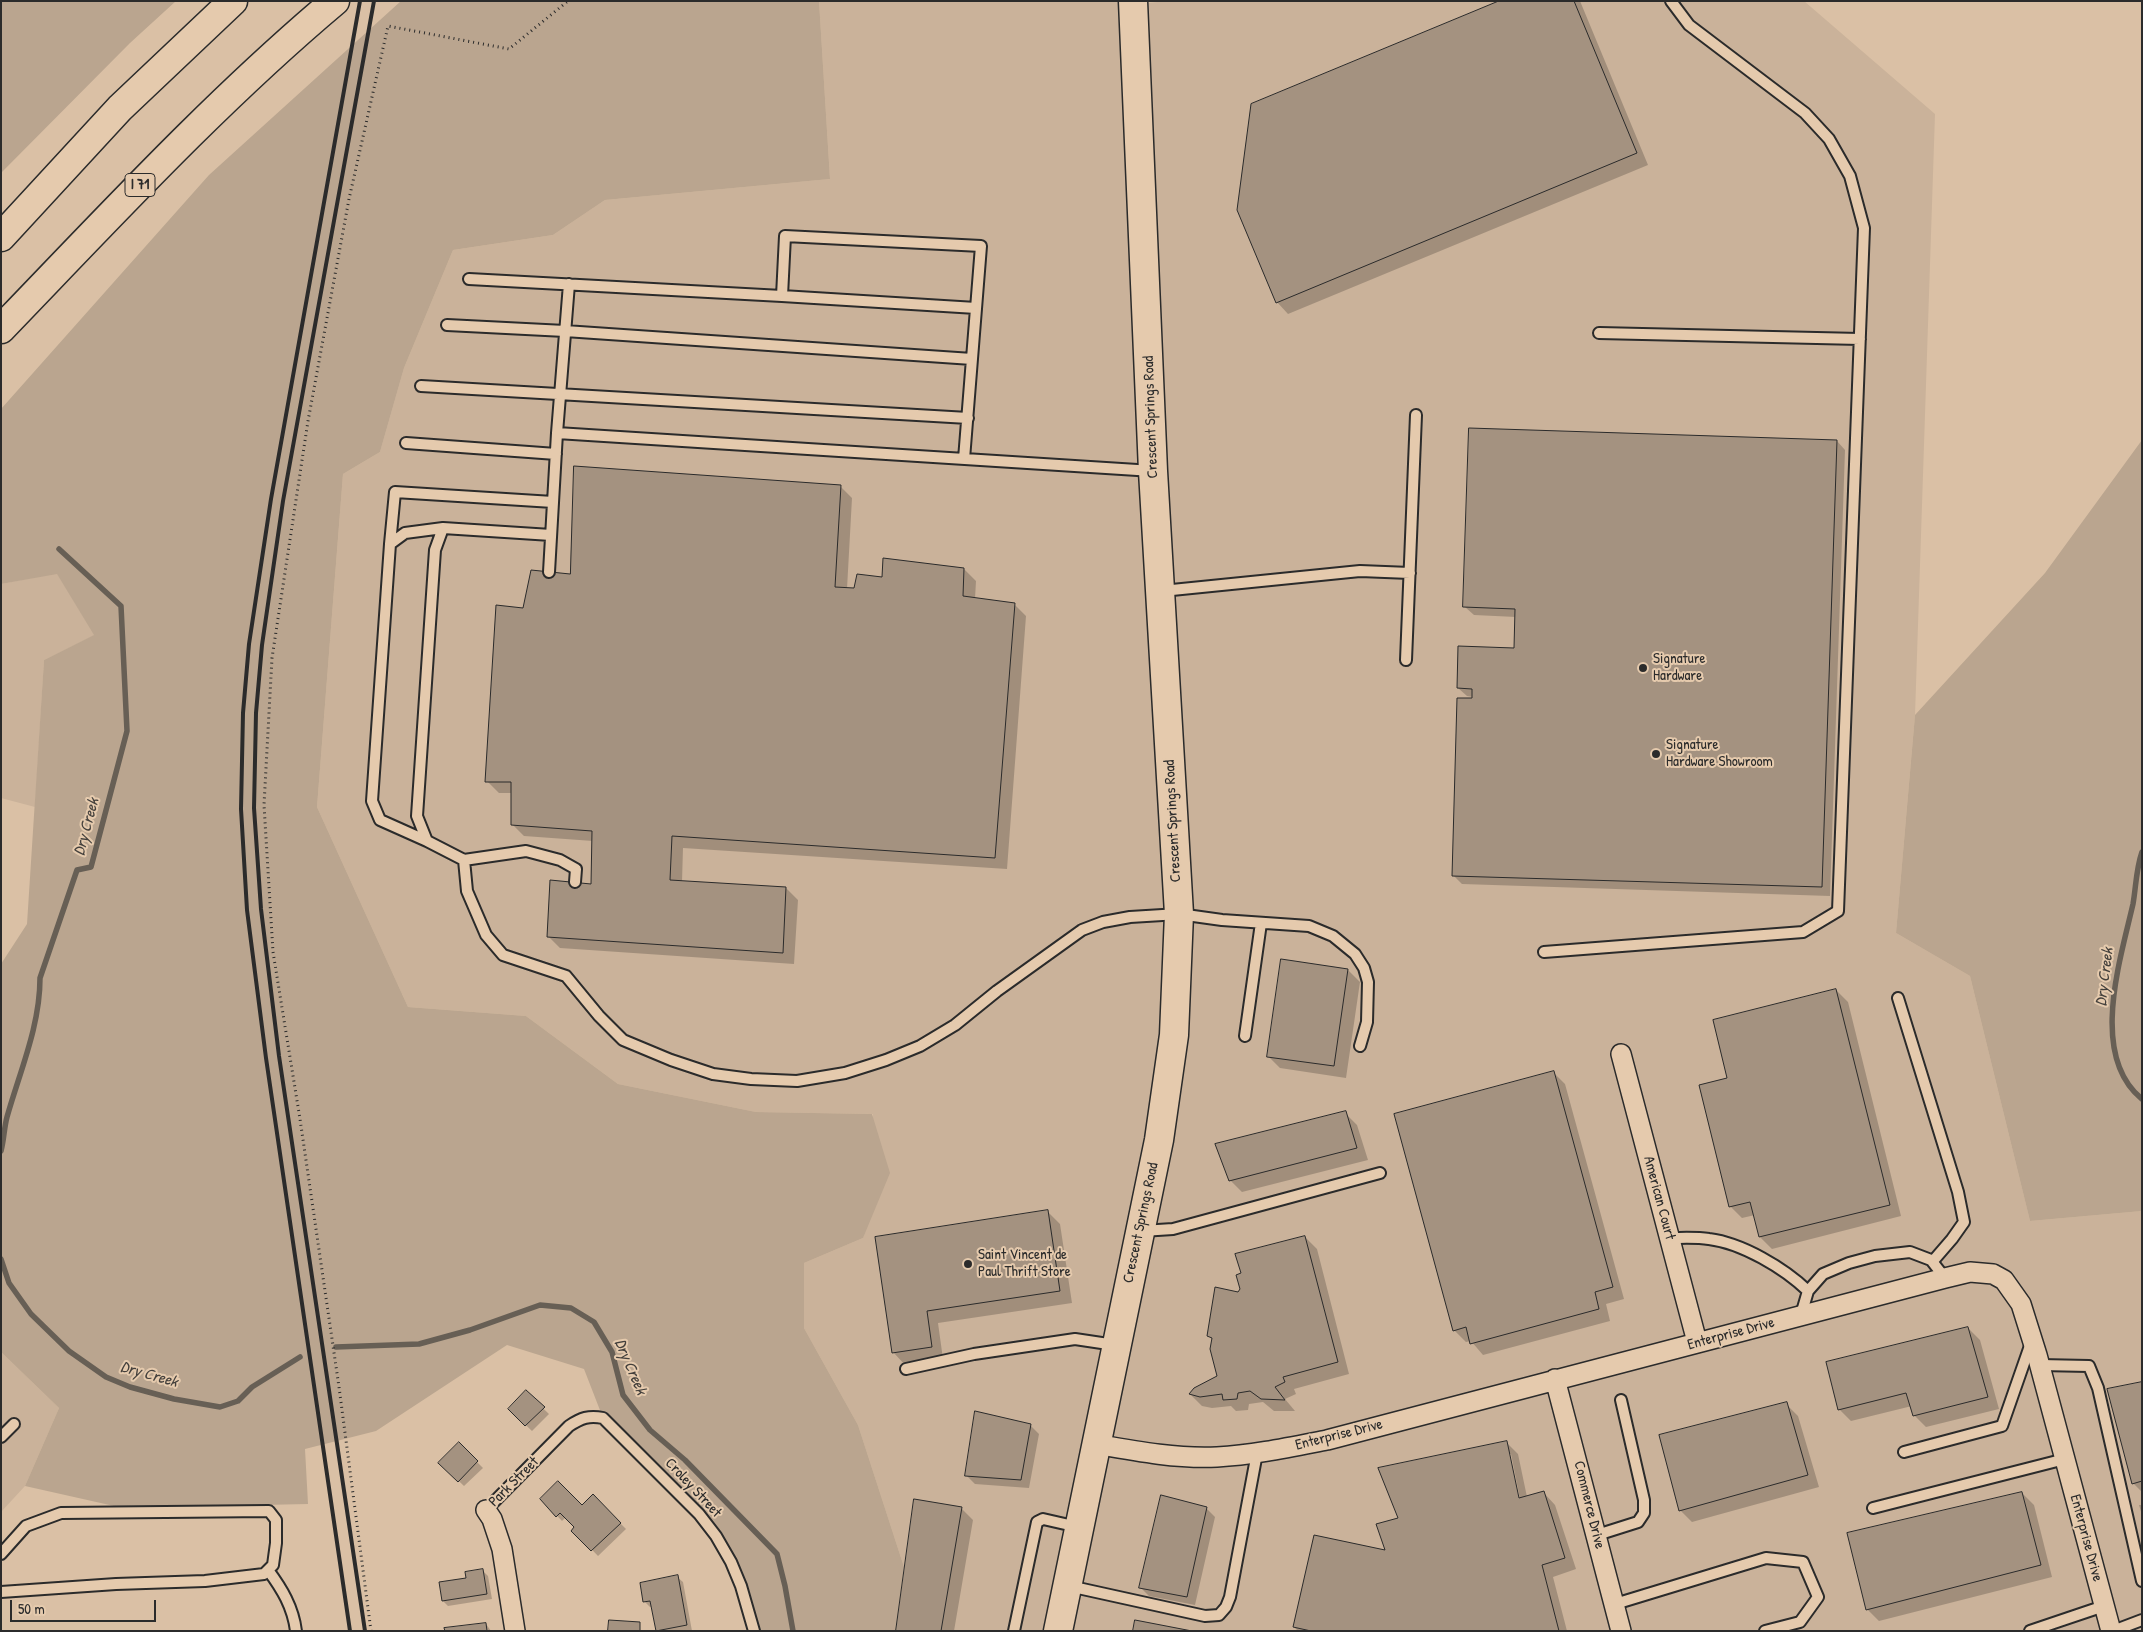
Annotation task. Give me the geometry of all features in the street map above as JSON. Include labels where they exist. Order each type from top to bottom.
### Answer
[{"type":"main road","points":[[1,237],[120,108],[233,1]]},
{"type":"main road","name":"I 71","points":[[1,329],[137,188],[283,45],[335,1]]},
{"type":"main road","name":"Crescent Springs Road","points":[[1058,1631],[1159,1140],[1174,1035],[1179,914],[1153,471],[1141,3]]},
{"type":"street","name":"American Court","points":[[1621,1054],[1697,1342]]},
{"type":"street","name":"Enterprise Drive","points":[[1096,1444],[1178,1456],[1217,1457],[1257,1453],[1327,1440],[1945,1278],[1970,1272],[1993,1274],[2004,1280],[2021,1304],[2040,1365],[2112,1631]]},
{"type":"street","name":"Commerce Drive","points":[[1555,1379],[1621,1631]]},
{"type":"street","name":"Park Street","points":[[486,1510],[492,1519],[502,1549],[515,1631]]},
{"type":"lane","points":[[1544,952],[1803,932],[1838,910],[1864,228],[1850,176],[1829,139],[1805,113],[1689,25],[1671,1]]},
{"type":"lane","points":[[782,296],[785,236],[981,246],[964,459]]},
{"type":"lane","points":[[469,279],[976,308]]},
{"type":"lane","points":[[549,572],[557,432],[569,284]]},
{"type":"lane","points":[[446,325],[972,360]]},
{"type":"lane","points":[[1599,333],[1860,339]]},
{"type":"lane","points":[[421,386],[968,418]]},
{"type":"lane","points":[[1406,660],[1416,415]]},
{"type":"lane","points":[[557,432],[1153,471]]},
{"type":"lane","points":[[406,442],[556,454]]},
{"type":"lane","points":[[553,502],[395,492],[372,801],[380,820],[464,860],[526,851],[560,860],[576,869],[575,882]]},
{"type":"lane","points":[[390,544],[405,532],[443,528],[552,535]]},
{"type":"lane","points":[[427,841],[417,816],[435,550],[443,528]]},
{"type":"lane","points":[[1160,591],[1360,571],[1410,573]]},
{"type":"lane","points":[[464,860],[467,891],[486,935],[503,955],[537,968],[566,976],[599,1016],[623,1040],[671,1060],[713,1074],[750,1079],[797,1081],[845,1073],[886,1060],[920,1046],[955,1024],[997,991],[1082,930],[1103,922],[1130,917],[1179,914],[1222,920],[1309,926],[1334,936],[1355,954],[1364,968],[1368,982],[1367,1022],[1360,1046]]},
{"type":"lane","points":[[1245,1036],[1261,922]]},
{"type":"lane","points":[[1898,998],[1958,1192],[1964,1222],[1952,1239],[1932,1261]]},
{"type":"lane","points":[[1139,1232],[1173,1229],[1380,1173]]},
{"type":"lane","points":[[1669,1238],[1708,1238],[1734,1245],[1781,1270],[1808,1291]]},
{"type":"lane","points":[[1801,1315],[1808,1291],[1823,1274],[1849,1263],[1875,1256],[1910,1252],[1932,1261],[1945,1278]]},
{"type":"lane","points":[[906,1369],[974,1354],[1074,1339],[1116,1345]]},
{"type":"lane","points":[[1904,1452],[2002,1426],[2032,1340]]},
{"type":"lane","points":[[2040,1365],[2089,1366],[2098,1388],[2142,1581]]},
{"type":"lane","points":[[1597,1535],[1638,1522],[1644,1513],[1644,1500],[1620,1400]]},
{"type":"lane","name":"Park Street","points":[[486,1510],[569,1426],[580,1419],[592,1415]]},
{"type":"lane","name":"Croley Street","points":[[592,1415],[603,1418],[619,1432],[699,1514],[731,1562],[741,1586],[754,1631]]},
{"type":"lane","points":[[1,1437],[14,1424]]},
{"type":"lane","points":[[1067,1585],[1205,1616],[1219,1615],[1226,1607],[1230,1597],[1257,1453]]},
{"type":"lane","points":[[1873,1508],[2065,1459]]},
{"type":"lane","points":[[1,1554],[26,1526],[61,1513],[269,1511],[276,1520],[276,1543],[273,1565],[264,1574],[205,1581],[116,1584],[1,1592]]},
{"type":"lane","points":[[1014,1631],[1037,1522],[1043,1519],[1078,1527]]},
{"type":"lane","points":[[1614,1604],[1766,1558],[1803,1562],[1818,1597],[1800,1622],[1765,1631]]},
{"type":"lane","points":[[268,1570],[285,1594],[296,1631]]},
{"type":"lane","points":[[2030,1631],[2104,1606]]},
{"type":"lane","points":[[2112,1631],[2142,1620]]},
{"type":"path","points":[[371,1631],[335,1358],[273,952],[264,805],[272,658],[308,422],[343,228],[388,26],[508,50],[568,1]]},
{"type":"shaded area","points":[[1,1],[176,1],[130,43],[1,173]]},
{"type":"shaded area","points":[[401,1],[819,1],[830,179],[605,200],[553,235],[453,250],[404,368],[380,452],[343,474],[317,807],[408,1007],[526,1016],[618,1084],[756,1112],[872,1114],[890,1173],[863,1238],[804,1263],[804,1328],[858,1425],[904,1567],[896,1631],[754,1631],[716,1536],[603,1418],[584,1369],[507,1345],[376,1431],[305,1449],[308,1504],[123,1508],[25,1486],[59,1408],[1,1352],[1,964],[27,924],[44,660],[94,635],[57,574],[1,584],[1,409],[209,175]]},
{"type":"shaded area","points":[[819,1],[1133,1],[1134,5],[1165,1],[1804,1],[1935,114],[1915,715],[1896,933],[1970,976],[2030,1221],[2142,1211],[2142,1631],[896,1631],[904,1567],[858,1425],[804,1328],[804,1263],[863,1238],[873,1114],[756,1112],[618,1084],[526,1016],[408,1007],[317,807],[343,474],[380,452],[404,368],[453,250],[553,235],[605,200],[830,179]]},
{"type":"shaded area","points":[[2142,440],[2142,1211],[2030,1221],[1970,976],[1896,933],[1915,715],[2045,573]]},
{"type":"shaded area","points":[[57,573],[95,635],[44,660],[35,807],[1,798],[1,584]]},
{"type":"shaded area","points":[[1,1352],[59,1408],[25,1486],[1,1512]]},
{"type":"building","points":[[1499,1],[1574,1],[1637,153],[1276,303],[1237,210],[1251,104]]},
{"type":"building","name":"Signature Hardware","points":[[1469,428],[1837,440],[1822,887],[1452,876],[1457,698],[1472,698],[1472,689],[1457,688],[1458,646],[1514,648],[1515,609],[1463,607]]},
{"type":"building","points":[[574,466],[841,485],[835,587],[854,588],[857,574],[882,577],[883,558],[964,568],[963,596],[1015,603],[995,858],[672,836],[670,880],[786,887],[783,953],[547,937],[550,880],[591,884],[592,831],[511,825],[511,782],[485,782],[496,605],[523,608],[531,570],[570,574]]},
{"type":"building","points":[[1281,959],[1348,969],[1334,1066],[1267,1057]]},
{"type":"building","points":[[1836,989],[1890,1205],[1759,1237],[1750,1202],[1729,1207],[1699,1085],[1727,1078],[1713,1020]]},
{"type":"building","points":[[1554,1071],[1613,1287],[1595,1292],[1599,1309],[1470,1344],[1466,1327],[1453,1331],[1394,1114]]},
{"type":"building","points":[[1346,1111],[1357,1148],[1229,1181],[1215,1144]]},
{"type":"building","name":"Saint Vincent de Paul Thrift Store","points":[[1048,1210],[1060,1291],[927,1311],[932,1347],[892,1353],[875,1237]]},
{"type":"building","points":[[1305,1236],[1338,1362],[1283,1377],[1285,1382],[1275,1387],[1285,1400],[1261,1399],[1250,1391],[1238,1393],[1237,1399],[1223,1400],[1222,1394],[1200,1397],[1189,1394],[1194,1388],[1217,1376],[1210,1349],[1212,1338],[1207,1336],[1215,1287],[1238,1292],[1240,1289],[1236,1275],[1241,1273],[1235,1254]]},
{"type":"building","points":[[1968,1327],[1988,1397],[1913,1416],[1906,1393],[1838,1410],[1826,1362]]},
{"type":"building","points":[[2142,1382],[2142,1481],[2132,1484],[2107,1389]]},
{"type":"building","points":[[526,1390],[545,1407],[525,1426],[508,1409]]},
{"type":"building","points":[[1787,1402],[1808,1475],[1679,1511],[1659,1435]]},
{"type":"building","points":[[975,1411],[1031,1424],[1021,1480],[965,1476]]},
{"type":"building","points":[[1507,1441],[1519,1498],[1544,1491],[1565,1558],[1542,1565],[1559,1631],[1311,1631],[1293,1627],[1314,1535],[1385,1550],[1376,1524],[1398,1518],[1378,1468]]},
{"type":"building","points":[[459,1442],[478,1461],[458,1482],[438,1463]]},
{"type":"building","points":[[558,1481],[582,1505],[593,1494],[621,1523],[591,1551],[571,1531],[574,1527],[560,1513],[556,1517],[540,1499]]},
{"type":"building","points":[[2022,1492],[2041,1565],[1866,1610],[1847,1533]]},
{"type":"building","points":[[1161,1495],[1207,1507],[1187,1597],[1139,1588]]},
{"type":"building","points":[[914,1499],[962,1507],[941,1631],[896,1631]]},
{"type":"building","points":[[483,1569],[487,1594],[442,1601],[439,1582],[466,1578],[465,1572]]},
{"type":"building","points":[[678,1575],[687,1625],[656,1631],[650,1601],[643,1602],[640,1583]]},
{"type":"building","points":[[609,1620],[640,1622],[640,1631],[608,1631]]},
{"type":"building","points":[[1135,1620],[1192,1631],[1133,1631]]},
{"type":"building","points":[[486,1623],[487,1631],[445,1631],[444,1628]]},
{"type":"waterway","name":"Dry Creek","points":[[1,1151],[7,1117],[37,1014],[40,978],[77,870],[91,867],[127,731],[121,606],[59,549]]},
{"type":"waterway","name":"Dry Creek","points":[[2142,852],[2137,871],[2133,904],[2116,979],[2112,1033],[2116,1058],[2126,1081],[2142,1099]]},
{"type":"waterway","name":"Dry Creek","points":[[1,1259],[9,1283],[31,1314],[69,1351],[106,1377],[130,1387],[174,1399],[220,1407],[238,1401],[252,1387],[300,1357]]},
{"type":"waterway","name":"Dry Creek","points":[[336,1347],[419,1344],[470,1330],[540,1305],[571,1308],[594,1322],[612,1352],[623,1395],[650,1430],[685,1460],[777,1554],[793,1631]]},
{"type":"railway","points":[[350,1631],[266,1058],[247,910],[241,809],[243,713],[249,644],[271,499],[360,1]]},
{"type":"railway","points":[[365,1631],[279,1056],[261,909],[254,808],[256,713],[262,645],[283,501],[374,1]]},
{"type":"place","name":"Signature Hardware","points":[[1643,668]]},
{"type":"place","name":"Signature Hardware Showroom","points":[[1656,754]]},
{"type":"place","name":"Saint Vincent de Paul Thrift Store","points":[[968,1264]]}]
